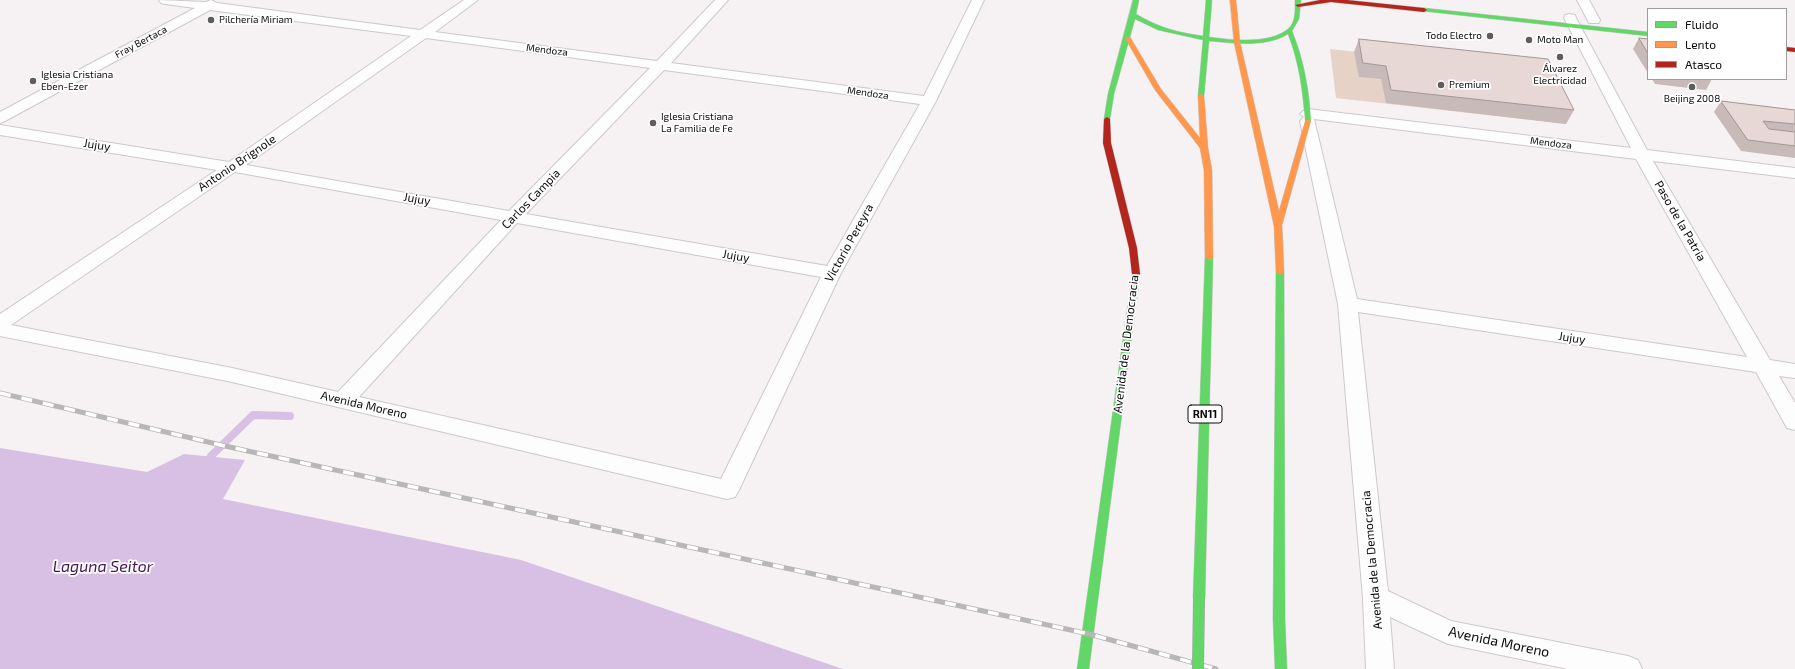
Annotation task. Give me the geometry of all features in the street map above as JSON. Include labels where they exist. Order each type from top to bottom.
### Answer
[{"type":"main road","name":"Avenida de la Democracia","points":[[1083,669],[1136,271],[1133,248],[1107,143],[1105,127],[1107,105],[1128,38],[1136,0]]},
{"type":"main road","name":"RN11","points":[[1198,669],[1210,231],[1208,170],[1204,148],[1201,91],[1209,0]]},
{"type":"main road","points":[[1233,0],[1237,42],[1278,226],[1281,299],[1279,619],[1281,669]]},
{"type":"main road","points":[[1133,15],[1162,30],[1206,39],[1237,42],[1270,38],[1289,30],[1298,18],[1298,2],[1331,0],[1572,22],[1594,20],[1647,25]]},
{"type":"main road","points":[[1384,0],[1572,22],[1647,34]]},
{"type":"main road","name":"Avenida de la Democracia","points":[[1289,30],[1296,46],[1300,63],[1308,117]]},
{"type":"main road","points":[[1128,38],[1158,90],[1204,148]]},
{"type":"main road","points":[[1278,226],[1308,117]]},
{"type":"street","name":"Mendoza","points":[[165,0],[214,3],[424,35],[928,101]]},
{"type":"street","name":"Antonio Brignole","points":[[0,323],[232,167],[424,35],[472,0]]},
{"type":"street","name":"Carlos Campia","points":[[343,400],[514,216],[722,0]]},
{"type":"street","name":"Victorio Pereyra","points":[[726,490],[832,273],[928,101],[978,0]]},
{"type":"street","points":[[1583,0],[1594,20]]},
{"type":"street","name":"Fray Bertaca","points":[[0,118],[214,3]]},
{"type":"street","name":"Paso de la Patria","points":[[1572,22],[1642,155],[1795,422]]},
{"type":"street","name":"Mendoza","points":[[1308,117],[1795,174]]},
{"type":"street","name":"Avenida de la Democracia","points":[[1308,117],[1348,304],[1376,598],[1380,669]]},
{"type":"street","name":"Jujuy","points":[[0,130],[232,167],[832,273]]},
{"type":"street","name":"Jujuy","points":[[1348,304],[1795,371]]},
{"type":"street","name":"Avenida Moreno","points":[[0,330],[232,374],[726,490]]},
{"type":"street","name":"Avenida Moreno","points":[[1376,598],[1448,632],[1628,669]]},
{"type":"shaded area","name":"Premium","points":[[1330,49],[1541,72],[1566,124],[1336,98]]},
{"type":"water","name":"Laguna Seitor","points":[[0,448],[147,472],[184,454],[245,460],[223,499],[521,560],[843,669],[0,669]]},
{"type":"building","points":[[1639,38],[1647,39],[1647,51]]},
{"type":"building","points":[[1359,39],[1548,59],[1574,110],[1391,90],[1386,66],[1363,63]]},
{"type":"building","points":[[1721,101],[1795,110],[1795,124],[1763,121],[1769,129],[1795,132],[1795,146],[1748,140]]},
{"type":"waterway","points":[[211,456],[253,415],[290,416]]},
{"type":"railway","points":[[0,393],[225,446],[1089,634],[1216,669]]},
{"type":"traffic: fast","points":[[1136,0],[1133,15],[1149,25],[1173,33],[1228,41],[1265,40],[1280,36],[1293,26],[1298,11],[1298,0]]},
{"type":"traffic: fast","points":[[1201,96],[1209,0]]},
{"type":"traffic: fast","points":[[1424,10],[1647,34]]},
{"type":"traffic: fast","points":[[1107,119],[1111,94],[1133,15]]},
{"type":"traffic: fast","points":[[1289,30],[1303,74],[1308,121]]},
{"type":"traffic: fast","points":[[1199,598],[1209,257]]},
{"type":"traffic: fast","points":[[1280,272],[1279,619],[1281,669]]},
{"type":"traffic: fast","points":[[1083,669],[1136,274]]},
{"type":"traffic: fast","points":[[1198,669],[1199,598]]},
{"type":"traffic: slow","points":[[1233,0],[1237,42],[1278,226],[1280,272]]},
{"type":"traffic: slow","points":[[1128,38],[1158,90],[1204,148]]},
{"type":"traffic: slow","points":[[1201,96],[1204,148],[1208,170],[1209,257]]},
{"type":"traffic: slow","points":[[1279,223],[1308,121]]},
{"type":"traffic: jam","points":[[1298,5],[1331,0],[1424,10]]},
{"type":"traffic: jam","points":[[1787,49],[1795,50]]},
{"type":"traffic: jam","points":[[1107,119],[1107,143],[1133,248],[1136,274]]},
{"type":"place","name":"Pilchería Miriam","points":[[211,20]]},
{"type":"place","name":"Todo Electro","points":[[1490,36]]},
{"type":"place","name":"Moto Man","points":[[1529,40]]},
{"type":"place","name":"Álvarez Electricidad","points":[[1560,57]]},
{"type":"place","name":"Iglesia Cristiana Eben-Ezer","points":[[33,81]]},
{"type":"place","name":"Premium","points":[[1441,85]]},
{"type":"place","name":"Beijing 2008","points":[[1692,87]]},
{"type":"place","name":"Iglesia Cristiana La Familia de Fe","points":[[653,123]]}]
